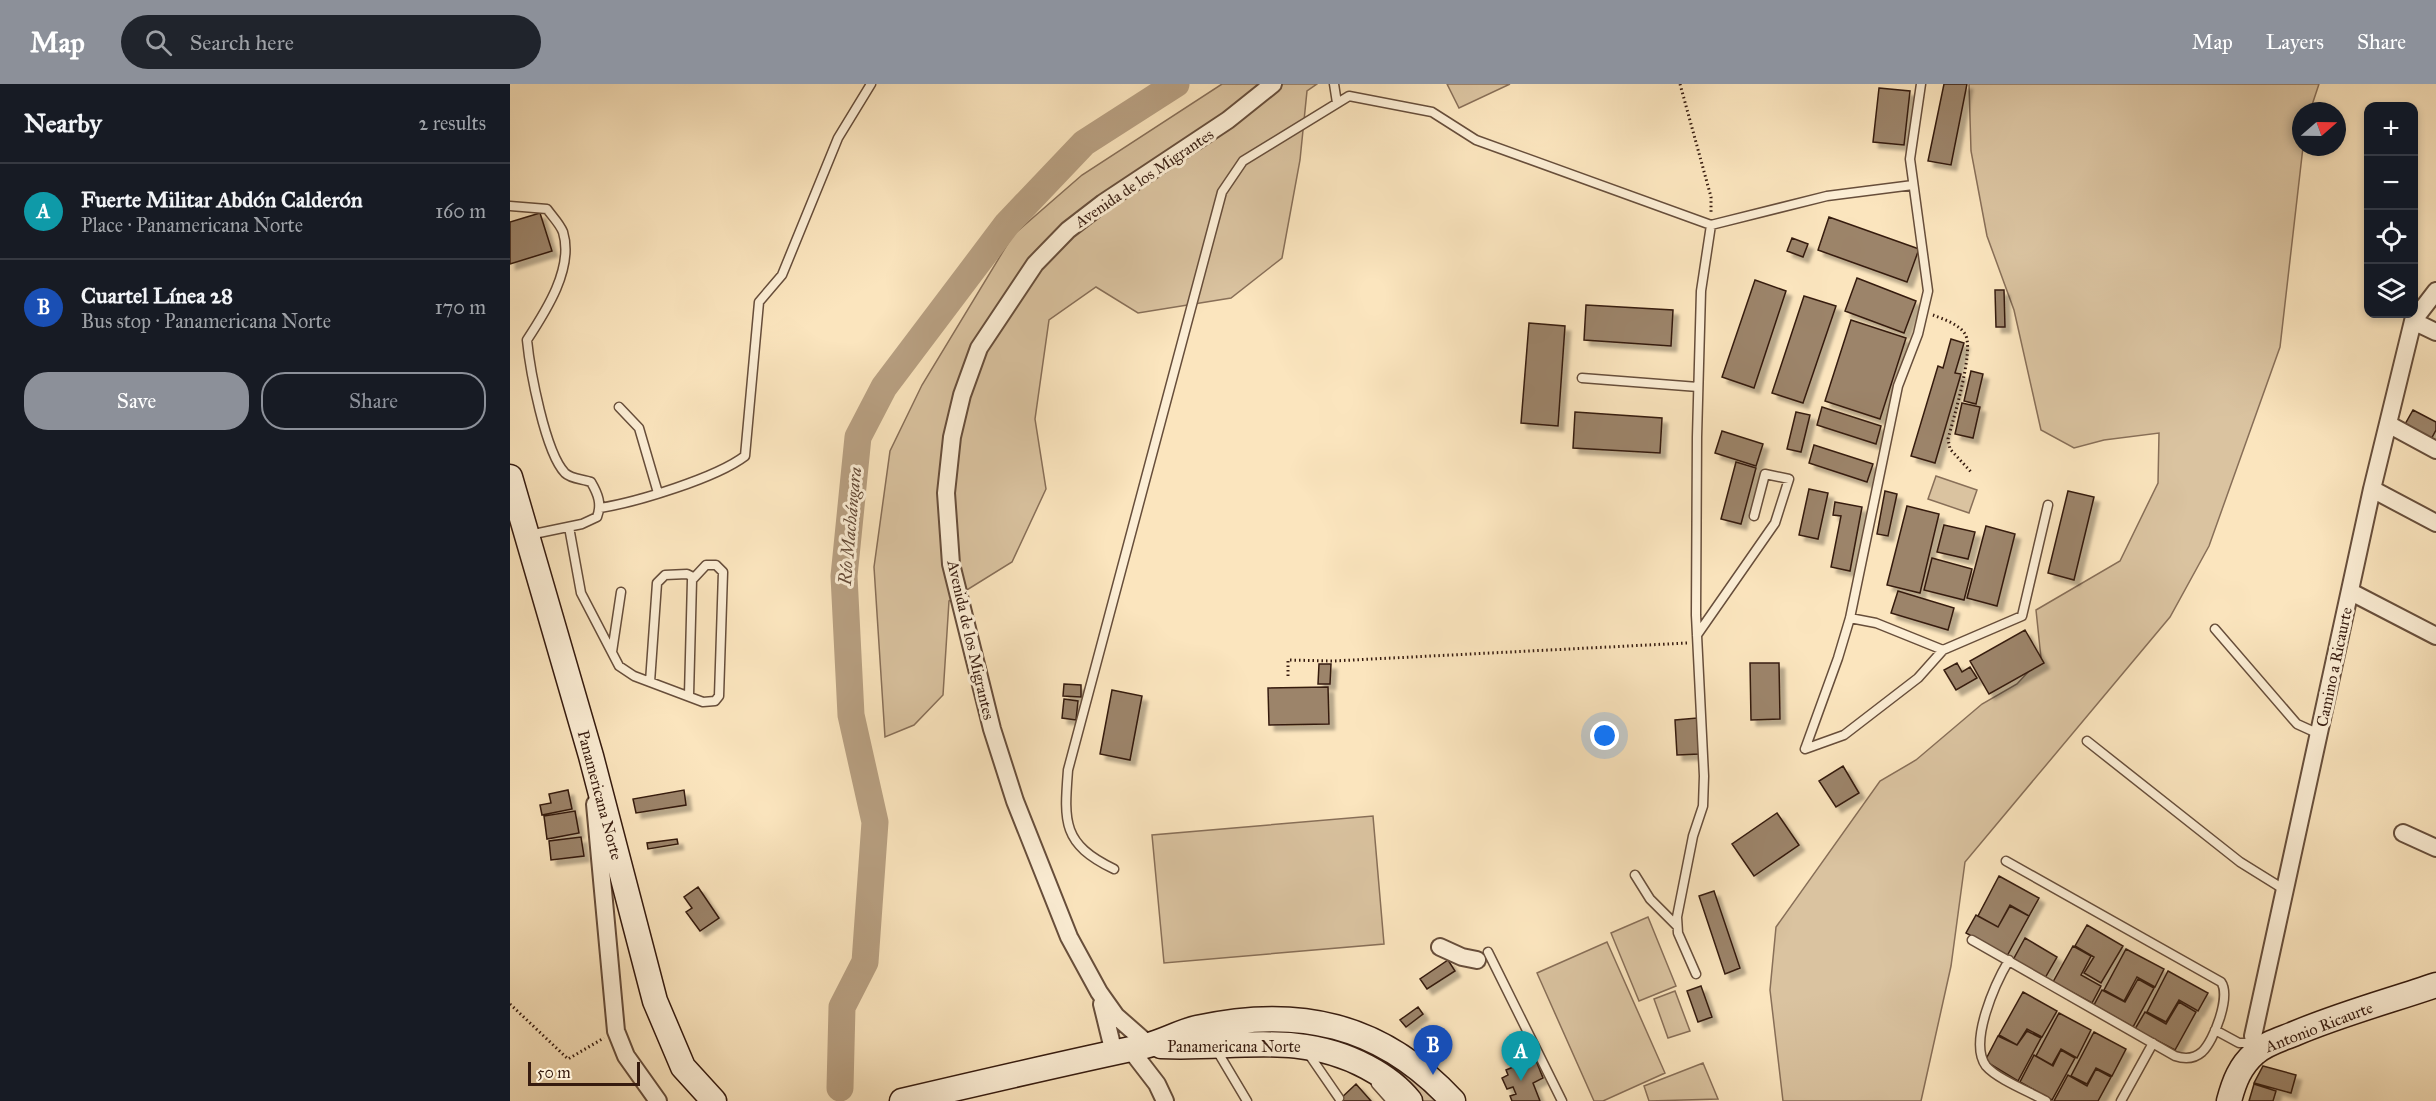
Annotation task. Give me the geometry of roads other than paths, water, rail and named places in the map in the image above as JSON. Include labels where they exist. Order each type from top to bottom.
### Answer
[{"type":"main road","name":"Panamericana Norte","points":[[510,477],[591,756],[655,1001],[683,1067],[714,1101]]},
{"type":"main road","name":"Antonio Ricaurte","points":[[2229,1101],[2233,1084],[2255,1047],[2320,1023],[2436,986]]},
{"type":"main road","name":"Panamericana Norte","points":[[902,1101],[1131,1049],[1195,1029],[1256,1018],[1314,1021],[1392,1050],[1437,1083],[1453,1101]]},
{"type":"main road","name":"Panamericana Norte","points":[[1131,1049],[1197,1048],[1232,1043],[1351,1058],[1379,1073],[1410,1101]]},
{"type":"street","name":"Avenida de los Migrantes","points":[[1099,992],[1069,937],[1015,801],[992,729],[951,564],[946,493],[952,437],[962,395],[979,348],[1035,264],[1068,230],[1103,202],[1228,120],[1273,84]]},
{"type":"street","name":"Camino a Ricaurte","points":[[2255,1047],[2285,891],[2372,489],[2413,321],[2436,291]]},
{"type":"street","points":[[2413,321],[2436,332]]},
{"type":"street","points":[[2388,424],[2436,450]]},
{"type":"street","points":[[2372,489],[2436,523]]},
{"type":"street","points":[[2351,592],[2436,636]]},
{"type":"street","points":[[591,756],[616,1031],[626,1056],[658,1101]]},
{"type":"street","points":[[2403,833],[2436,848]]},
{"type":"street","points":[[1440,946],[1462,957],[1482,956]]},
{"type":"street","points":[[1099,992],[1116,1016],[1131,1049]]},
{"type":"street","points":[[1099,992],[1131,1049],[1157,1084],[1166,1101]]},
{"type":"lane","points":[[600,508],[623,504],[730,468],[745,456],[759,302],[782,276],[838,138],[871,84]]},
{"type":"lane","points":[[1334,84],[1337,103]]},
{"type":"lane","points":[[1921,84],[1910,159],[1928,291],[1898,386],[1850,618],[1805,749],[1844,735],[1918,678],[1943,650],[2022,616],[2048,505]]},
{"type":"lane","points":[[1114,869],[1094,859],[1073,836],[1065,814],[1068,770],[1222,192],[1243,160],[1349,96],[1432,111],[1476,140],[1711,225],[1827,196],[1913,185]]},
{"type":"lane","points":[[510,206],[547,209],[562,231],[566,261],[540,320],[527,340],[530,368],[552,450],[564,472],[570,477],[591,482],[597,493],[600,508],[597,517],[569,527],[526,536]]},
{"type":"lane","points":[[1696,974],[1677,926],[1677,917],[1693,836],[1703,806],[1704,776],[1697,639],[1698,387],[1701,291],[1711,225]]},
{"type":"lane","points":[[1582,378],[1698,387]]},
{"type":"lane","points":[[619,407],[639,428],[658,493]]},
{"type":"lane","points":[[1697,639],[1775,523],[1789,479],[1765,474],[1754,516]]},
{"type":"lane","points":[[569,527],[580,593],[619,666],[650,682],[703,702],[715,701],[720,696],[723,572],[716,565],[706,565],[693,577],[689,695]]},
{"type":"lane","points":[[650,682],[657,584],[665,575],[687,574],[693,577]]},
{"type":"lane","points":[[612,652],[621,592]]},
{"type":"lane","points":[[1850,618],[1876,623],[1943,650]]},
{"type":"lane","points":[[2215,629],[2297,724],[2319,734]]},
{"type":"lane","points":[[2087,741],[2240,862],[2285,891]]},
{"type":"lane","points":[[1972,940],[2175,1056],[2191,1057],[2205,1047],[2215,1030],[2226,993],[2221,982],[2006,861]]},
{"type":"lane","points":[[1635,875],[1650,899],[1677,926]]},
{"type":"lane","points":[[1482,956],[1562,1101]]},
{"type":"lane","points":[[2009,960],[1993,987],[1980,1043],[1981,1055],[1992,1071],[2046,1101]]},
{"type":"lane","points":[[2215,1030],[2238,1043],[2255,1047]]},
{"type":"lane","points":[[2121,1101],[2153,1043]]},
{"type":"lane","points":[[1214,1046],[1247,1101]]},
{"type":"lane","points":[[1307,1051],[1333,1060],[1375,1082],[1391,1101]]},
{"type":"lane","points":[[1307,1051],[1339,1098]]},
{"type":"waterway","name":"Río Machángara","points":[[840,1088],[842,1007],[865,962],[875,822],[851,715],[844,576],[858,437],[884,387],[1007,224],[1084,143],[1176,84]]},
{"type":"place","name":"Cuartel Línea 28","points":[[1433,1075]]},
{"type":"place","name":"Fuerte Militar Abdón Calderón","points":[[1521,1081]]}]
